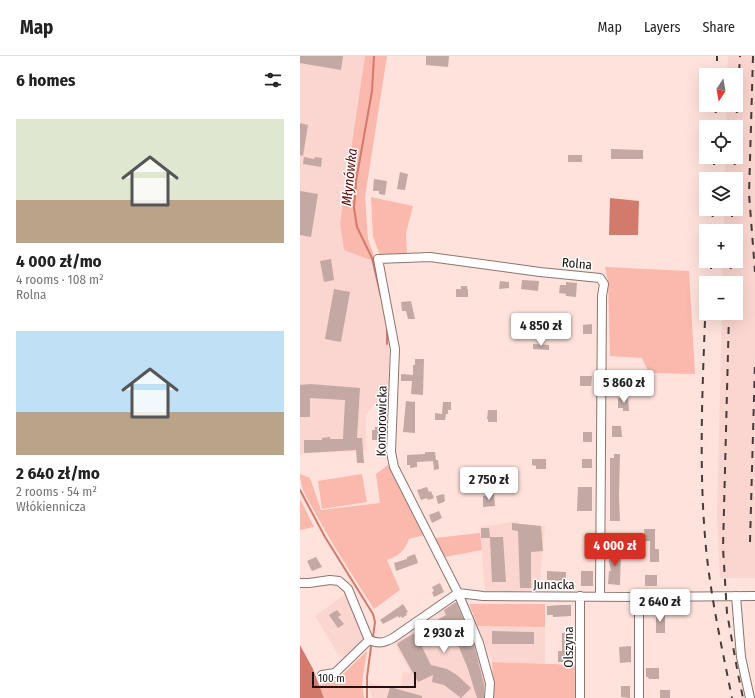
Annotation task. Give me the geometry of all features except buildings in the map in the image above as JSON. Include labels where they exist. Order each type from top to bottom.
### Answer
[{"type":"street","name":"Rolna","points":[[378,259],[430,257],[540,272],[600,278],[604,284],[602,312],[600,596]]},
{"type":"street","name":"Komorowicka","points":[[378,259],[395,349],[391,452],[394,467],[458,593],[479,643],[490,683],[489,698]]},
{"type":"street","points":[[300,583],[330,580],[339,581],[348,589],[369,640],[376,643],[384,643],[393,638],[458,593]]},
{"type":"street","name":"Junacka","points":[[458,593],[483,596],[755,596]]},
{"type":"street","name":"Olszyna","points":[[580,596],[580,698]]},
{"type":"street","points":[[736,596],[741,657],[750,698]]},
{"type":"street","points":[[639,597],[639,698]]},
{"type":"street","points":[[322,675],[335,673],[369,640]]},
{"type":"shaded area","points":[[300,56],[365,56],[340,223],[376,262],[389,340],[389,386],[366,415],[366,451],[300,454]]},
{"type":"shaded area","points":[[365,56],[387,56],[365,197],[368,239],[376,262],[344,250],[340,223]]},
{"type":"shaded area","points":[[728,56],[755,56],[755,578],[720,578],[717,514],[722,320],[743,320],[743,276],[722,276],[723,268],[743,268],[743,224],[724,224],[724,216],[743,216],[743,172],[725,172],[725,164],[743,164],[743,120],[726,120],[727,112],[743,112],[743,68],[727,68]]},
{"type":"shaded area","points":[[371,197],[413,206],[406,233],[407,254],[380,255],[373,237]]},
{"type":"shaded area","points":[[610,198],[639,201],[638,235],[609,235]]},
{"type":"shaded area","points":[[605,267],[689,271],[695,374],[649,373],[642,358],[610,356],[608,281]]},
{"type":"shaded area","points":[[388,465],[424,535],[409,539],[401,552],[387,560],[400,590],[374,609],[308,500],[303,490],[300,474],[310,478],[321,510],[380,503],[376,474]]},
{"type":"shaded area","points":[[362,474],[367,502],[322,509],[318,481]]},
{"type":"shaded area","points":[[300,499],[314,527],[300,530]]},
{"type":"shaded area","points":[[518,521],[519,527],[545,526],[539,590],[485,592],[480,527]]},
{"type":"shaded area","points":[[480,533],[482,550],[445,557],[435,538]]},
{"type":"shaded area","points":[[345,594],[350,601],[364,642],[346,659],[338,654],[315,616]]},
{"type":"shaded area","points":[[457,602],[482,662],[486,684],[486,698],[372,698],[369,683],[400,688],[403,672],[411,673],[395,645],[398,639],[411,630],[413,633],[440,618],[436,611]]},
{"type":"shaded area","points":[[469,604],[545,604],[545,627],[478,626]]},
{"type":"shaded area","points":[[478,626],[545,627],[545,664],[492,662]]},
{"type":"shaded area","points":[[300,645],[313,669],[324,698],[300,698]]},
{"type":"shaded area","points":[[367,651],[362,683],[364,698],[324,698],[319,685],[336,681]]},
{"type":"shaded area","points":[[492,662],[577,665],[576,698],[494,698]]},
{"type":"waterway","name":"Młynówka","points":[[374,56],[372,91],[356,181],[354,208],[357,227],[372,258],[381,297]]},
{"type":"waterway","name":"Młynówka","points":[[387,327],[387,344]]},
{"type":"waterway","points":[[300,490],[325,537],[373,614],[375,622],[373,637]]},
{"type":"waterway","points":[[367,698],[367,677],[371,647]]},
{"type":"railway","points":[[717,56],[717,68]]},
{"type":"railway","points":[[736,120],[740,56]]},
{"type":"railway","points":[[753,56],[749,194],[755,272]]},
{"type":"railway","points":[[715,120],[716,112]]},
{"type":"railway","points":[[714,164],[714,172]]},
{"type":"railway","points":[[734,172],[735,164]]},
{"type":"railway","points":[[712,224],[713,216]]},
{"type":"railway","points":[[732,216],[732,224]]},
{"type":"railway","points":[[711,268],[711,276]]},
{"type":"railway","points":[[730,276],[731,268]]},
{"type":"railway","points":[[705,320],[702,421],[702,485],[706,548],[717,623],[732,698]]},
{"type":"railway","points":[[729,320],[723,548],[727,613],[743,698]]},
{"type":"railway","points":[[750,542],[755,362]]}]
